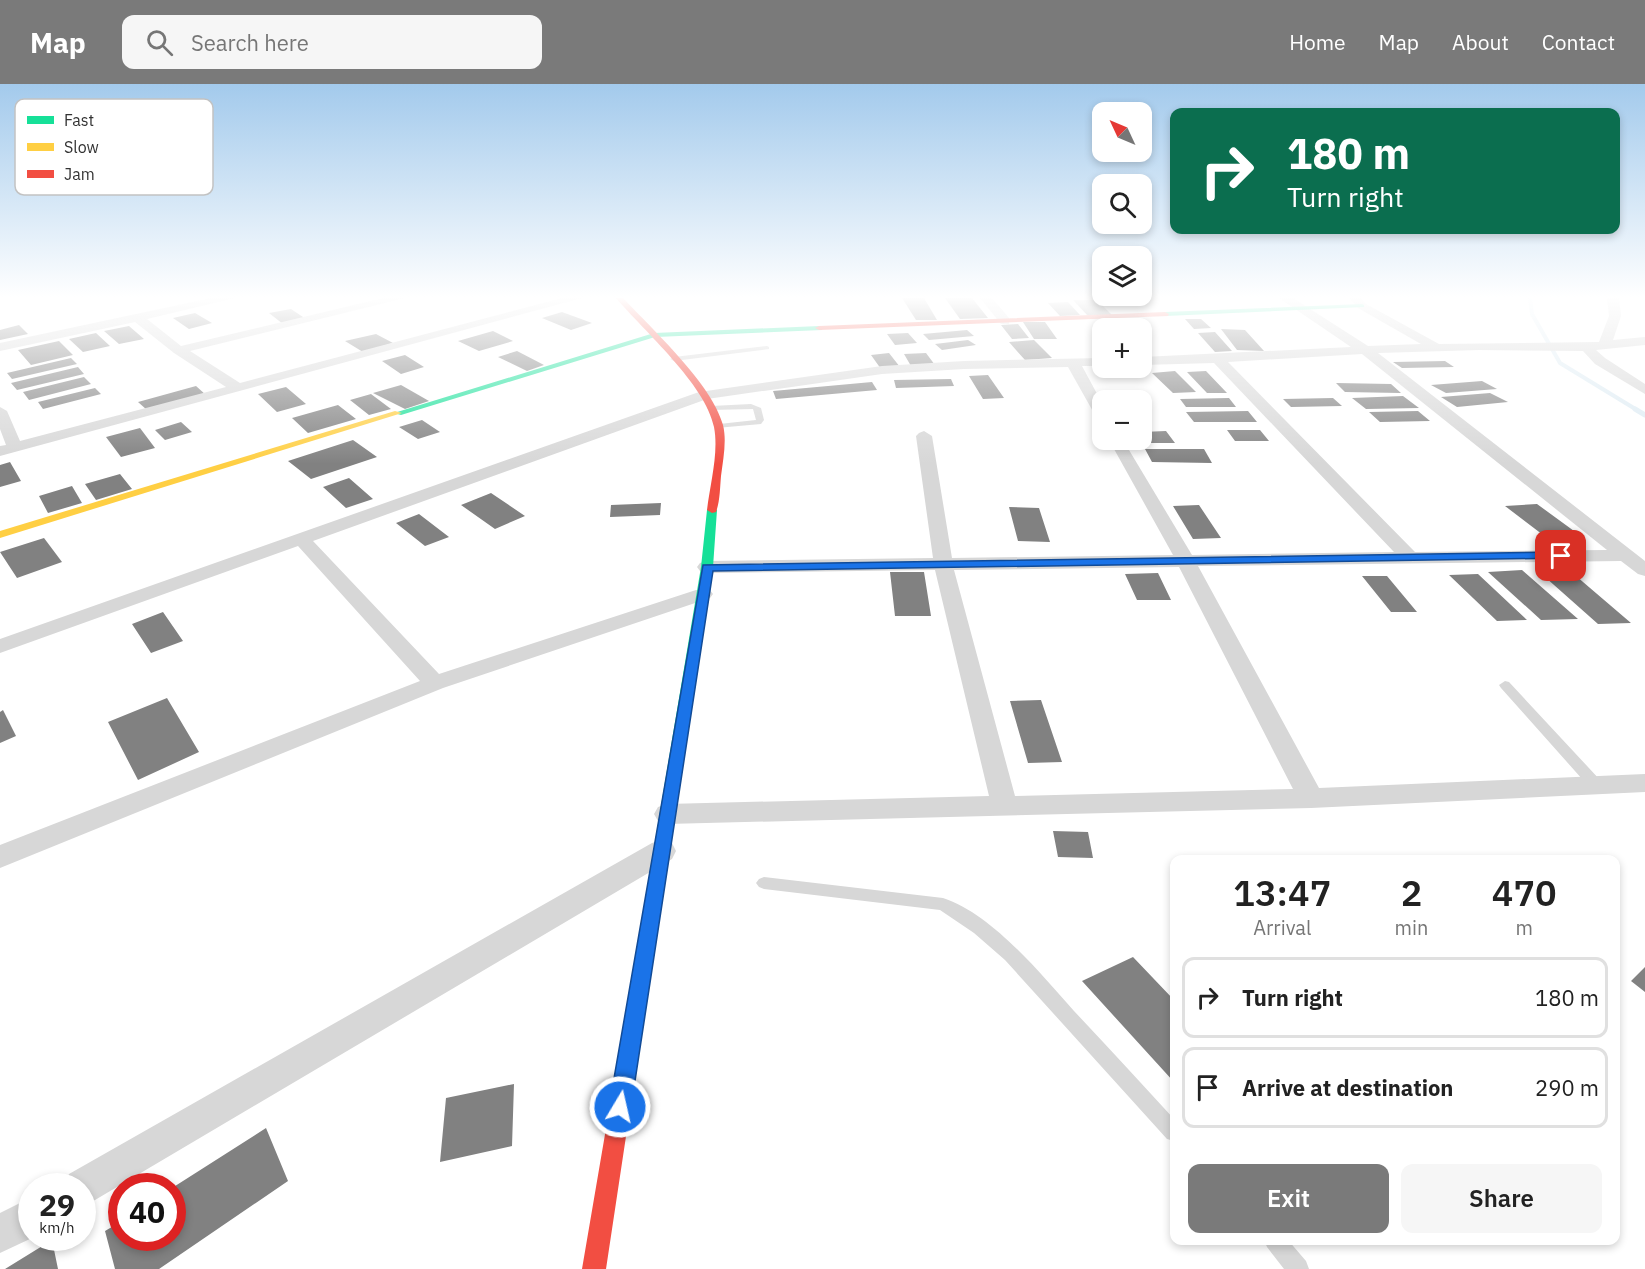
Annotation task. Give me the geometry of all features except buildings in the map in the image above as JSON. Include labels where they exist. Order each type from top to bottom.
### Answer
[{"type":"street","points":[[184,353],[238,388]]},
{"type":"street","points":[[0,411],[7,449],[369,353]]},
{"type":"street","points":[[0,535],[594,353]]},
{"type":"street","points":[[594,1269],[703,594],[719,426],[708,401],[669,353]]},
{"type":"street","points":[[1152,361],[1311,353]]},
{"type":"street","points":[[1369,353],[1645,570]]},
{"type":"street","points":[[1592,353],[1600,361],[1645,390]]},
{"type":"street","points":[[1217,359],[1409,557]]},
{"type":"street","points":[[0,646],[301,539],[708,401],[803,380],[883,370],[982,364],[1092,362]]},
{"type":"street","points":[[1073,363],[1092,397]]},
{"type":"street","points":[[924,435],[943,563],[1004,804]]},
{"type":"street","points":[[1122,450],[1185,560],[1311,798]]},
{"type":"street","points":[[301,539],[435,683]]},
{"type":"street","points":[[707,567],[1626,555]]},
{"type":"street","points":[[0,857],[435,683],[703,594]]},
{"type":"street","points":[[668,814],[1311,798],[1645,783]]},
{"type":"street","points":[[96,1179],[662,851]]},
{"type":"lane","points":[[674,359],[722,353]]},
{"type":"lane","points":[[708,401],[757,408],[760,420],[758,422],[719,426]]},
{"type":"lane","points":[[1505,685],[1596,785]]},
{"type":"lane","points":[[764,883],[943,904],[967,918],[994,937],[1170,1128]]},
{"type":"lane","points":[[1278,1245],[1298,1269]]},
{"type":"waterway","points":[[1554,353],[1560,363],[1637,410]]},
{"type":"waterway","points":[[1635,409],[1645,415]]},
{"type":"traffic: fast","points":[[398,413],[594,353]]},
{"type":"traffic: fast","points":[[658,871],[707,567],[712,510]]},
{"type":"traffic: slow","points":[[0,535],[398,413]]},
{"type":"traffic: jam","points":[[670,353],[706,398],[719,428],[712,510]]},
{"type":"traffic: jam","points":[[594,1269],[658,871]]},
{"type":"route","points":[[620,1107],[707,567],[1561,556]]}]
